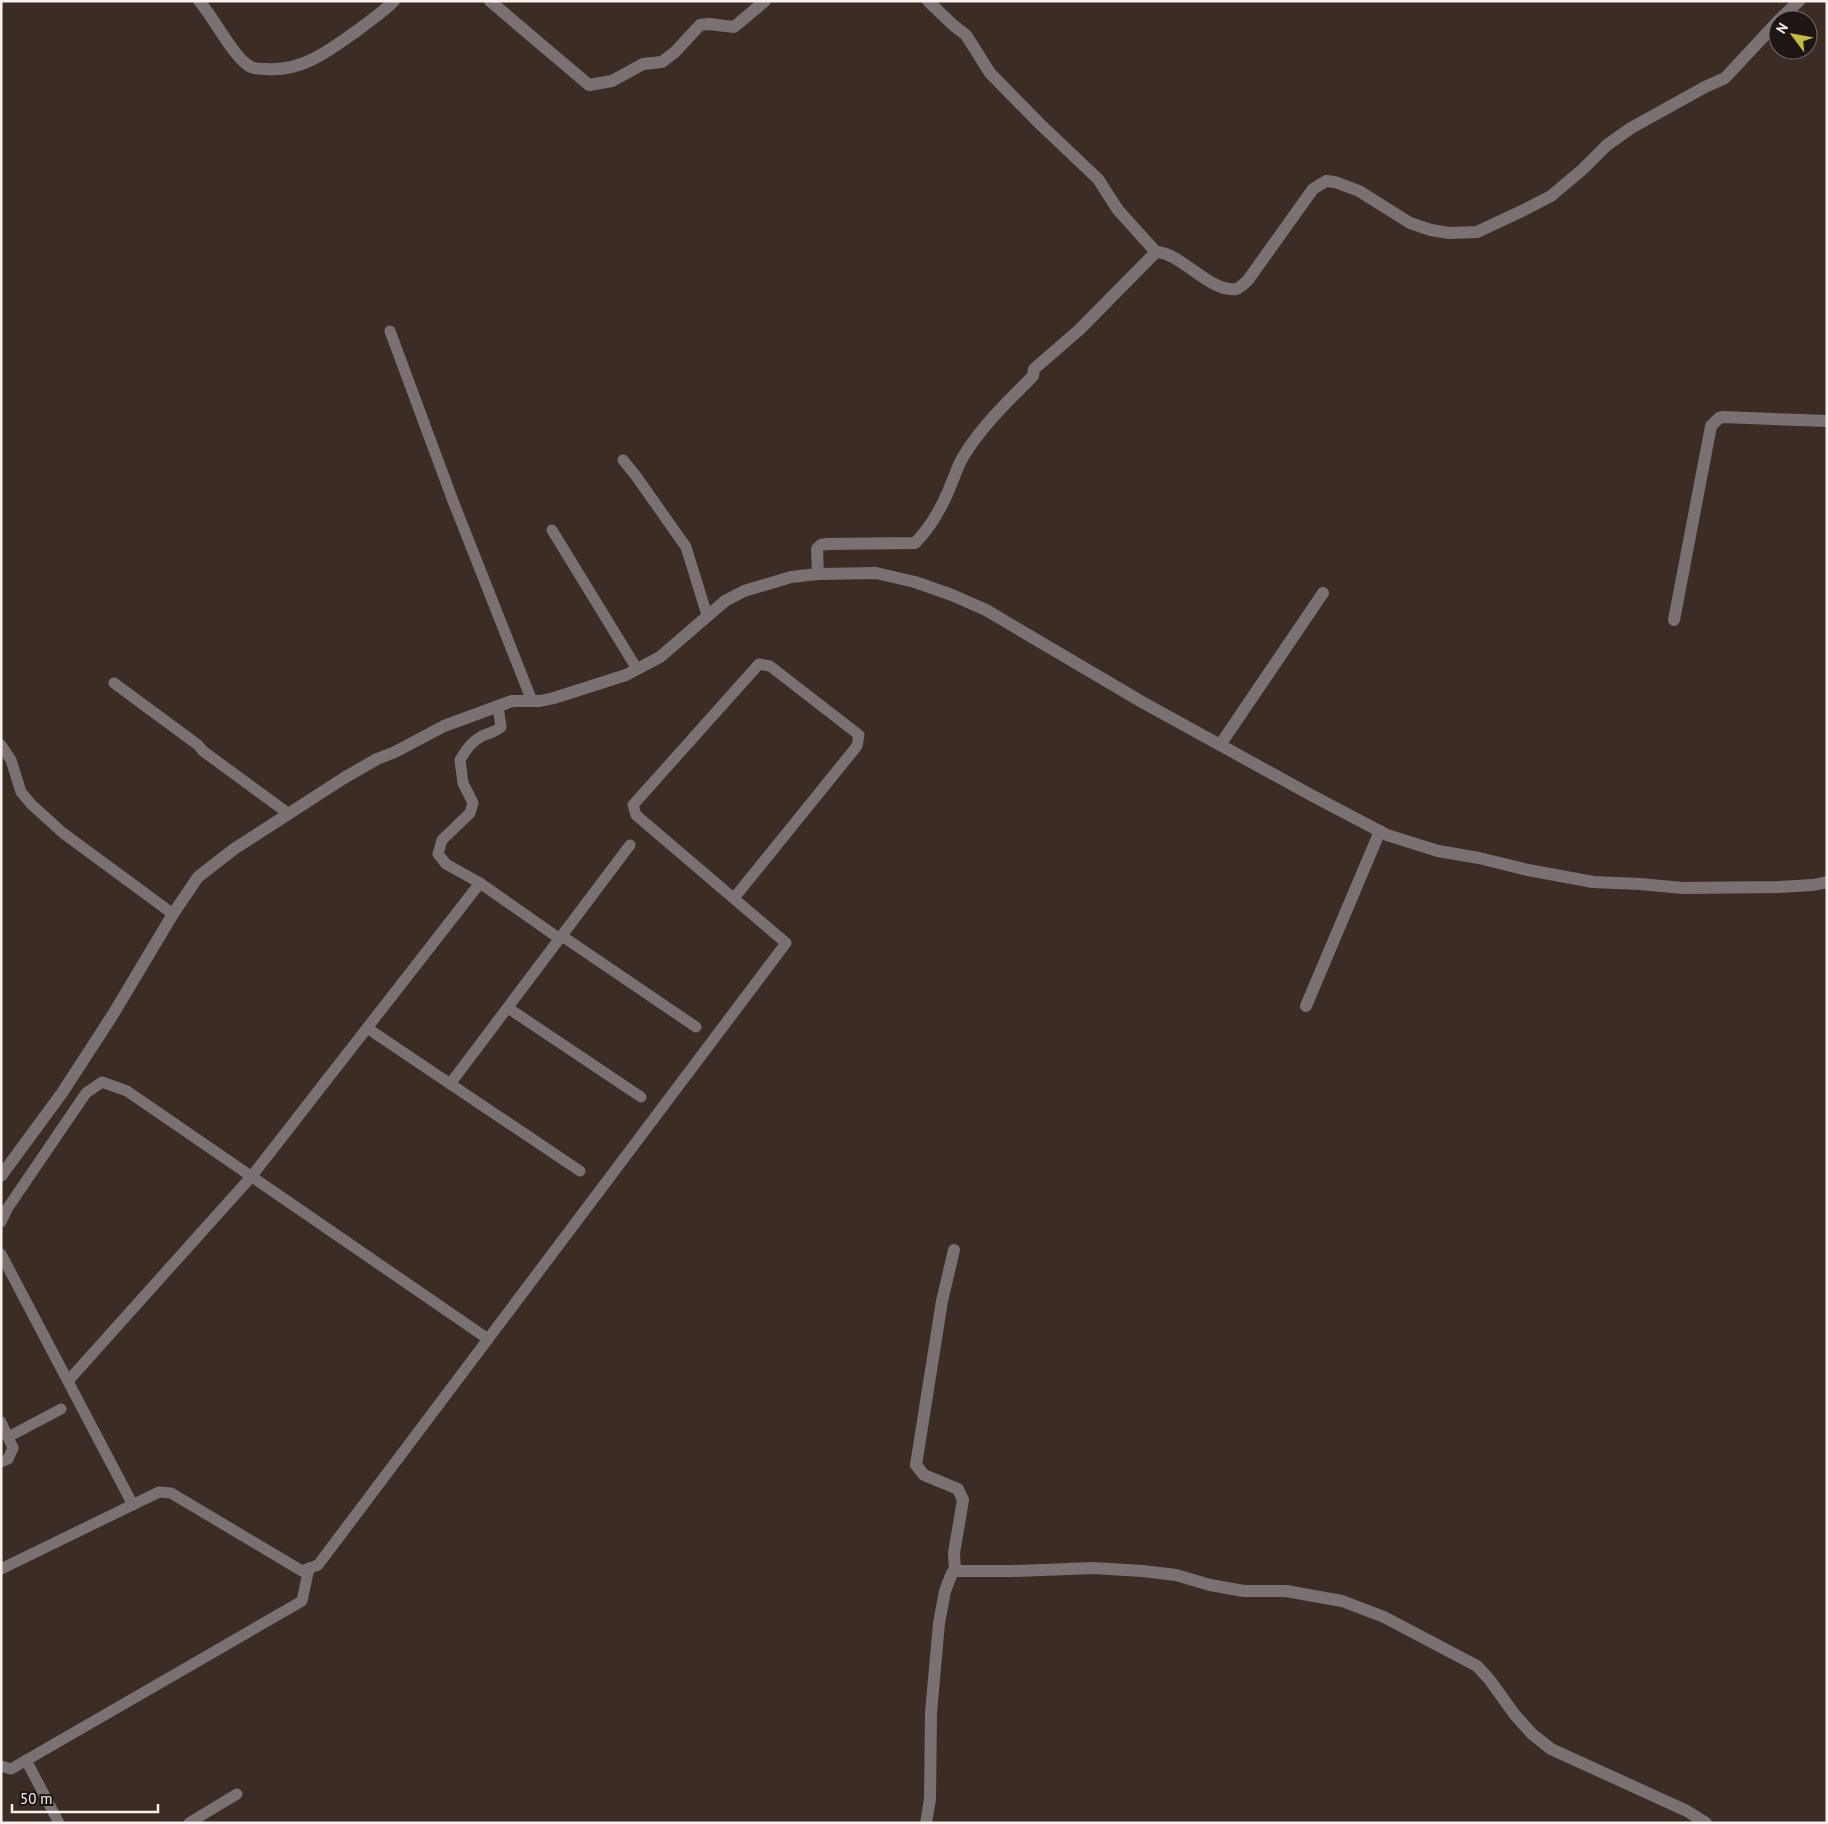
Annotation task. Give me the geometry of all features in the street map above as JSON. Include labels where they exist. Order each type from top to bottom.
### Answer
[{"type":"street","points":[[199,1],[227,41],[247,64],[252,68],[280,70],[292,68],[330,51],[378,16],[394,1]]},
{"type":"street","points":[[490,1],[571,72],[589,85],[612,81],[643,64],[662,62],[675,52],[700,25],[709,24],[734,27],[765,1]]},
{"type":"street","points":[[928,1],[952,25],[966,35],[990,73],[1098,178],[1118,210],[1156,252],[1161,252],[1175,259],[1224,288],[1237,289],[1248,280],[1313,189],[1326,181],[1342,184],[1359,191],[1410,223],[1431,230],[1450,233],[1477,232],[1551,196],[1608,145],[1631,128],[1725,78],[1768,33]]},
{"type":"street","points":[[1790,10],[1799,1]]},
{"type":"street","points":[[818,574],[818,549],[827,544],[915,543],[930,524],[952,483],[962,458],[980,433],[1033,376],[1034,369],[1079,330],[1156,252]]},
{"type":"street","points":[[1674,620],[1711,426],[1722,417],[1827,421]]},
{"type":"street","points":[[1,1176],[62,1093],[112,1016],[172,914],[198,877],[234,849],[344,778],[377,759],[395,752],[444,726],[512,701],[532,701],[563,695],[626,675],[660,657],[725,601],[744,591],[791,577],[876,572],[915,582],[952,595],[986,610],[1102,680],[1380,831],[1438,851],[1593,882],[1683,888],[1779,887],[1814,885],[1827,882]]},
{"type":"street","points":[[1220,745],[1323,593]]},
{"type":"street","points":[[1306,1006],[1380,831]]},
{"type":"street","points":[[926,1823],[930,1799],[931,1713],[939,1623],[945,1591],[954,1571],[954,1553],[963,1500],[958,1489],[924,1475],[916,1465],[942,1301],[954,1250]]},
{"type":"street","points":[[954,1571],[1093,1568],[1142,1571],[1176,1575],[1210,1585],[1244,1591],[1286,1591],[1342,1601],[1384,1618],[1477,1666],[1532,1734],[1551,1749],[1687,1811],[1706,1823]]},
{"type":"lane","points":[[390,331],[453,501],[532,701]]},
{"type":"lane","points":[[623,460],[686,546],[708,615]]},
{"type":"lane","points":[[552,530],[637,669]]},
{"type":"lane","points":[[1,1569],[159,1492],[171,1493],[302,1571],[318,1565],[786,942],[734,898],[636,815],[633,805],[759,664],[770,666],[859,734],[857,746],[734,898]]},
{"type":"lane","points":[[114,683],[289,814]]},
{"type":"lane","points":[[498,706],[501,727],[496,732],[482,736],[470,744],[460,760],[463,783],[473,803],[470,812],[442,840],[438,854],[446,864],[480,883],[696,1027]]},
{"type":"lane","points":[[1,745],[11,760],[22,792],[31,804],[63,833],[172,914]]},
{"type":"lane","points":[[450,1084],[630,845]]},
{"type":"lane","points":[[68,1381],[251,1177],[480,883]]},
{"type":"lane","points":[[508,1008],[641,1097]]},
{"type":"lane","points":[[367,1028],[580,1171]]},
{"type":"lane","points":[[1,1222],[5,1213],[86,1093],[102,1082],[127,1091],[488,1339]]},
{"type":"lane","points":[[1,1254],[133,1505]]},
{"type":"lane","points":[[8,1437],[62,1409]]},
{"type":"lane","points":[[1,1422],[13,1448],[8,1459],[1,1462]]},
{"type":"lane","points":[[1,1766],[11,1769],[302,1601],[309,1568]]},
{"type":"lane","points":[[26,1760],[59,1823]]},
{"type":"lane","points":[[189,1823],[237,1794]]}]
